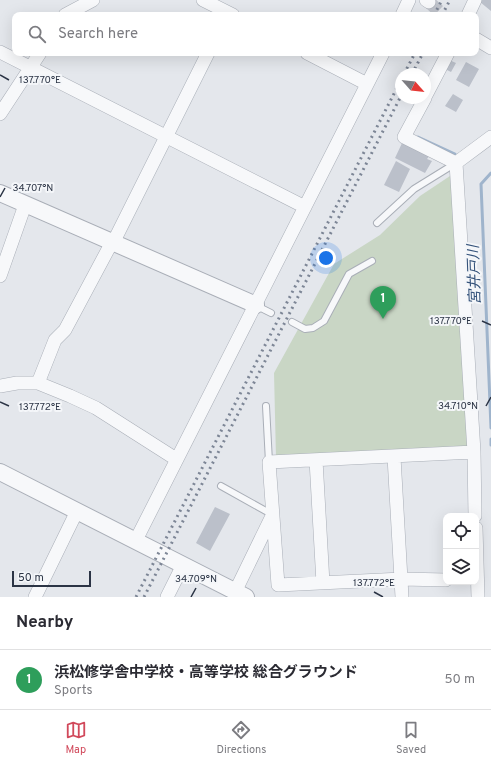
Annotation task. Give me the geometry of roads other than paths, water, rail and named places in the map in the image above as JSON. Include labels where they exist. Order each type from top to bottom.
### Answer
[{"type":"street","points":[[71,12],[93,0]]},
{"type":"street","points":[[203,0],[226,12]]},
{"type":"street","points":[[403,12],[409,0]]},
{"type":"street","points":[[470,12],[476,0]]},
{"type":"street","points":[[479,41],[491,48]]},
{"type":"street","points":[[0,52],[305,207]]},
{"type":"street","points":[[0,114],[38,56]]},
{"type":"street","points":[[38,384],[54,340],[65,330],[112,242],[116,238],[206,56]]},
{"type":"street","points":[[313,56],[367,84]]},
{"type":"street","points":[[136,540],[381,56]]},
{"type":"street","points":[[431,86],[446,56]]},
{"type":"street","points":[[422,104],[404,137],[456,163]]},
{"type":"street","points":[[456,163],[491,137]]},
{"type":"street","points":[[456,163],[474,452],[475,513]]},
{"type":"street","points":[[0,193],[256,305]]},
{"type":"street","points":[[0,276],[25,205]]},
{"type":"street","points":[[0,386],[38,384],[70,396],[96,408],[176,459]]},
{"type":"street","points":[[443,580],[402,579],[278,585],[269,462],[474,452]]},
{"type":"street","points":[[394,457],[402,597]]},
{"type":"street","points":[[316,460],[323,583]]},
{"type":"street","points":[[0,472],[241,594],[273,515]]},
{"type":"street","points":[[35,597],[77,511]]},
{"type":"street","points":[[167,597],[183,565]]},
{"type":"street","points":[[477,585],[478,597]]},
{"type":"lane","points":[[377,223],[414,189],[456,163]]},
{"type":"lane","points":[[292,322],[304,329],[312,328],[324,321],[349,274],[372,261]]},
{"type":"lane","points":[[256,305],[271,313]]},
{"type":"lane","points":[[266,406],[269,462]]},
{"type":"lane","points":[[221,486],[273,515]]},
{"type":"waterway","points":[[418,137],[455,154]]},
{"type":"waterway","name":"宮井戸川","points":[[491,173],[481,184],[491,428]]},
{"type":"waterway","name":"宮井戸川","points":[[491,439],[491,445]]},
{"type":"tunnel","points":[[429,2],[440,12]]},
{"type":"railway","points":[[436,12],[442,0]]},
{"type":"railway","points":[[444,12],[450,0]]},
{"type":"railway","points":[[407,68],[413,56]]},
{"type":"railway","points":[[415,68],[421,56]]},
{"type":"railway","points":[[136,597],[395,92]]},
{"type":"railway","points":[[144,597],[397,104]]},
{"type":"place","name":"浜松修学舎中学校・高等学校 総合グラウンド","points":[[383,319]]}]
